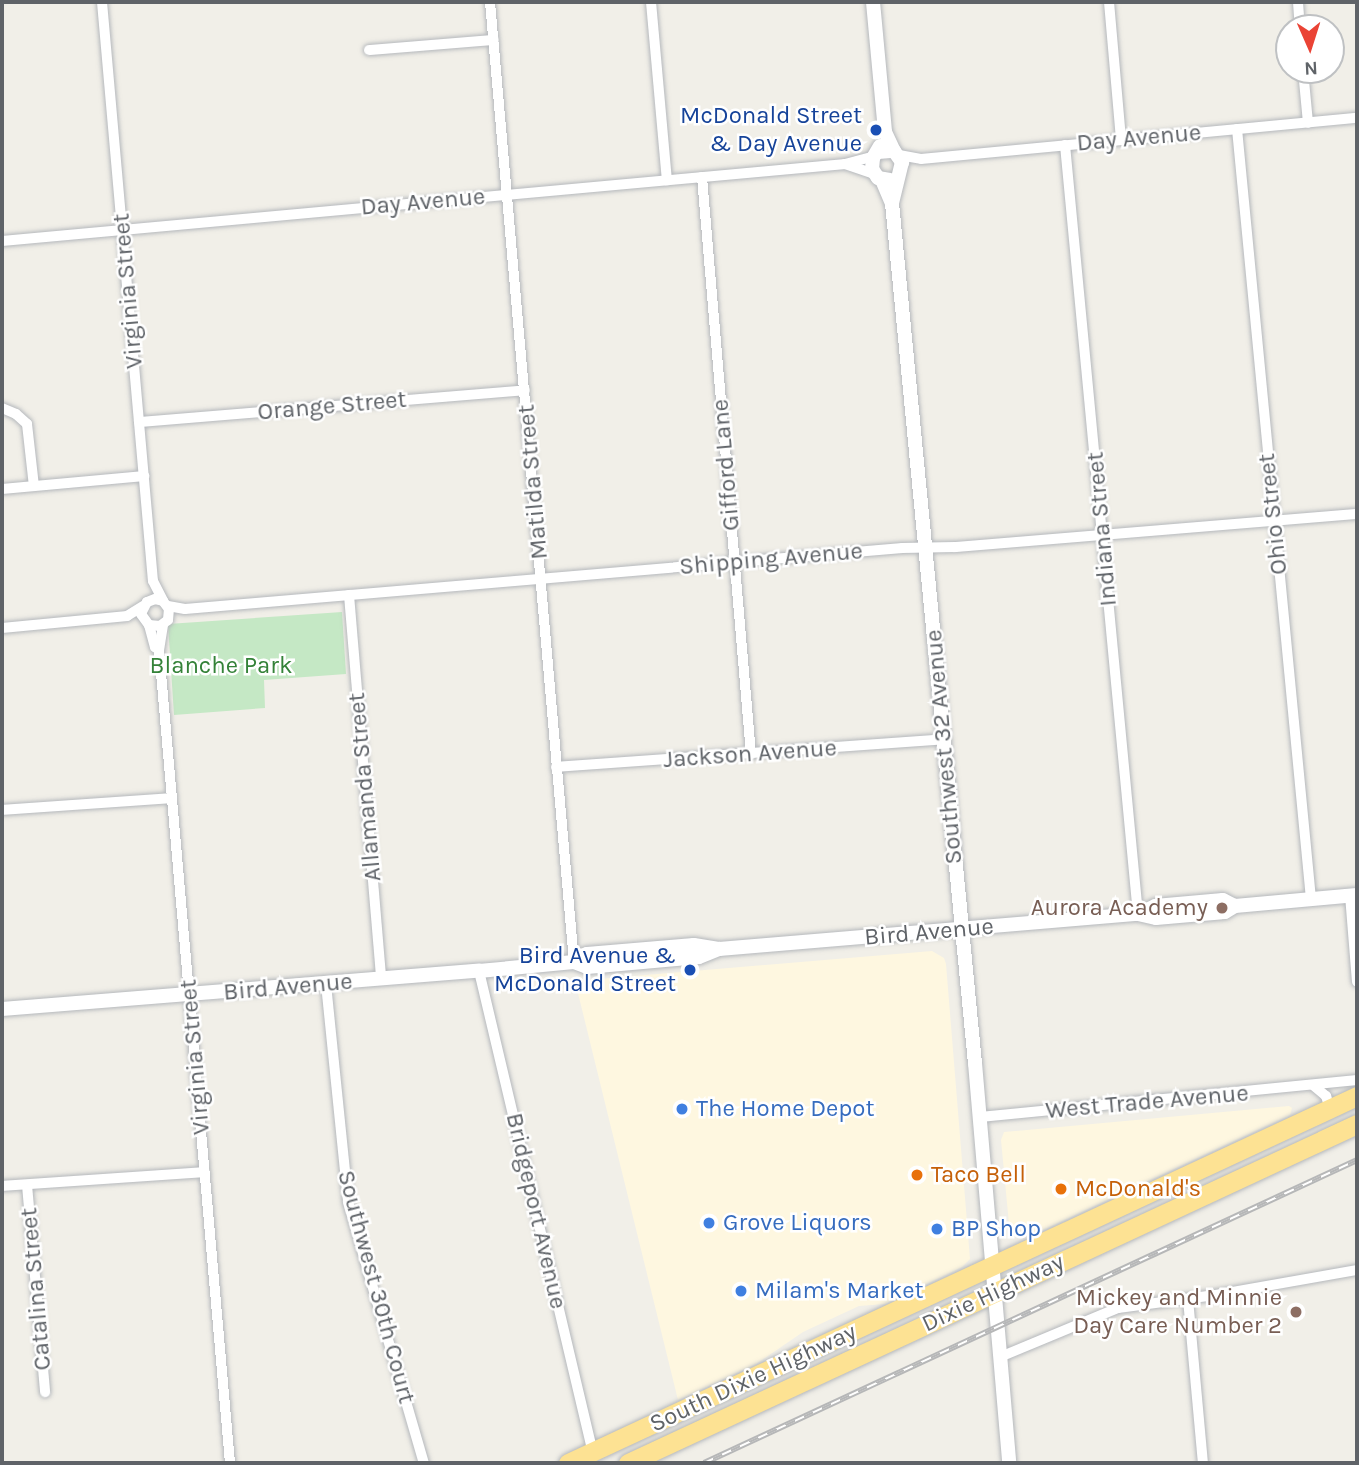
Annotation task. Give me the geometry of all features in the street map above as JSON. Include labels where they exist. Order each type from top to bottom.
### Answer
[{"type":"highway","name":"South Dixie Highway","points":[[568,1463],[1357,1096]]},
{"type":"highway","name":"Dixie Highway","points":[[628,1463],[1357,1124]]},
{"type":"street","name":"Virginia Street","points":[[102,2],[153,581],[165,604],[166,622],[159,650],[230,1463]]},
{"type":"street","name":"Matilda Street","points":[[490,2],[574,961]]},
{"type":"street","points":[[651,2],[667,180]]},
{"type":"street","points":[[873,2],[885,132],[898,163]]},
{"type":"street","points":[[1109,2],[1121,139]]},
{"type":"street","points":[[369,50],[494,40]]},
{"type":"street","points":[[1304,84],[1308,123]]},
{"type":"street","name":"Day Avenue","points":[[898,163],[1121,139],[1357,118]]},
{"type":"street","name":"Ohio Street","points":[[1237,129],[1311,899]]},
{"type":"street","points":[[885,132],[872,163],[878,177],[898,163]]},
{"type":"street","name":"Indiana Street","points":[[1065,145],[1138,914]]},
{"type":"street","name":"Day Avenue","points":[[2,241],[845,164],[876,154]]},
{"type":"street","points":[[876,154],[898,163]]},
{"type":"street","name":"Southwest 32 Avenue","points":[[898,163],[892,203],[980,1117],[1009,1463]]},
{"type":"street","name":"Day Avenue","points":[[845,164],[878,177]]},
{"type":"street","name":"Gifford Lane","points":[[702,177],[751,754]]},
{"type":"street","name":"Southwest 32 Avenue","points":[[878,177],[892,203]]},
{"type":"street","name":"Orange Street","points":[[139,422],[525,390]]},
{"type":"street","points":[[2,408],[16,414],[27,424],[34,486]]},
{"type":"street","points":[[2,489],[144,476]]},
{"type":"street","name":"Shipping Avenue","points":[[145,604],[155,599],[185,609],[734,562],[1357,514]]},
{"type":"street","name":"Virginia Street","points":[[153,581],[145,604],[147,623],[155,647],[159,650]]},
{"type":"street","name":"Allamanda Street","points":[[349,595],[381,979]]},
{"type":"street","points":[[2,628],[127,616],[145,604]]},
{"type":"street","name":"Shipping Avenue","points":[[166,622],[185,609]]},
{"type":"street","points":[[127,616],[130,620],[147,623],[166,622]]},
{"type":"street","name":"Jackson Avenue","points":[[556,767],[943,739]]},
{"type":"street","points":[[2,810],[172,798]]},
{"type":"street","points":[[1354,895],[1357,982]]},
{"type":"street","name":"Bird Avenue","points":[[2,1009],[326,984],[574,961],[587,967],[699,957],[719,949],[1138,914],[1156,918],[1225,912],[1236,906],[1354,895]]},
{"type":"street","name":"Bridgeport Avenue","points":[[479,971],[593,1452]]},
{"type":"street","name":"Southwest 30th Court","points":[[326,984],[348,1202],[424,1463]]},
{"type":"street","name":"West Trade Avenue","points":[[980,1117],[1357,1080]]},
{"type":"street","points":[[1314,1086],[1326,1096],[1330,1109]]},
{"type":"street","points":[[2,1185],[205,1172]]},
{"type":"street","name":"Catalina Street","points":[[27,1185],[45,1392]]},
{"type":"street","points":[[1000,1357],[1104,1311],[1357,1270]]},
{"type":"street","points":[[1188,1299],[1203,1463]]},
{"type":"shaded area","points":[[932,951],[944,958],[946,964],[970,1259],[962,1267],[885,1304],[859,1306],[803,1332],[756,1364],[678,1400],[575,981]]},
{"type":"shaded area","points":[[1289,1106],[1292,1108],[1290,1115],[1032,1235],[1009,1224],[1001,1140],[1004,1132]]},
{"type":"green space","name":"Blanche Park","points":[[342,612],[346,674],[264,680],[265,708],[174,715],[168,624]]},
{"type":"railway","points":[[704,1463],[1357,1160]]},
{"type":"place","name":"McDonald Street & Day Avenue","points":[[876,130]]},
{"type":"place","name":"Aurora Academy","points":[[1222,908]]},
{"type":"place","name":"Bird Avenue & McDonald Street","points":[[690,970]]},
{"type":"place","name":"The Home Depot","points":[[682,1109]]},
{"type":"place","name":"Taco Bell","points":[[917,1175]]},
{"type":"place","name":"McDonald's","points":[[1061,1189]]},
{"type":"place","name":"Grove Liquors","points":[[709,1223]]},
{"type":"place","name":"BP Shop","points":[[937,1229]]},
{"type":"place","name":"Milam's Market","points":[[741,1291]]},
{"type":"place","name":"Mickey and Minnie Day Care Number 2","points":[[1296,1312]]}]
